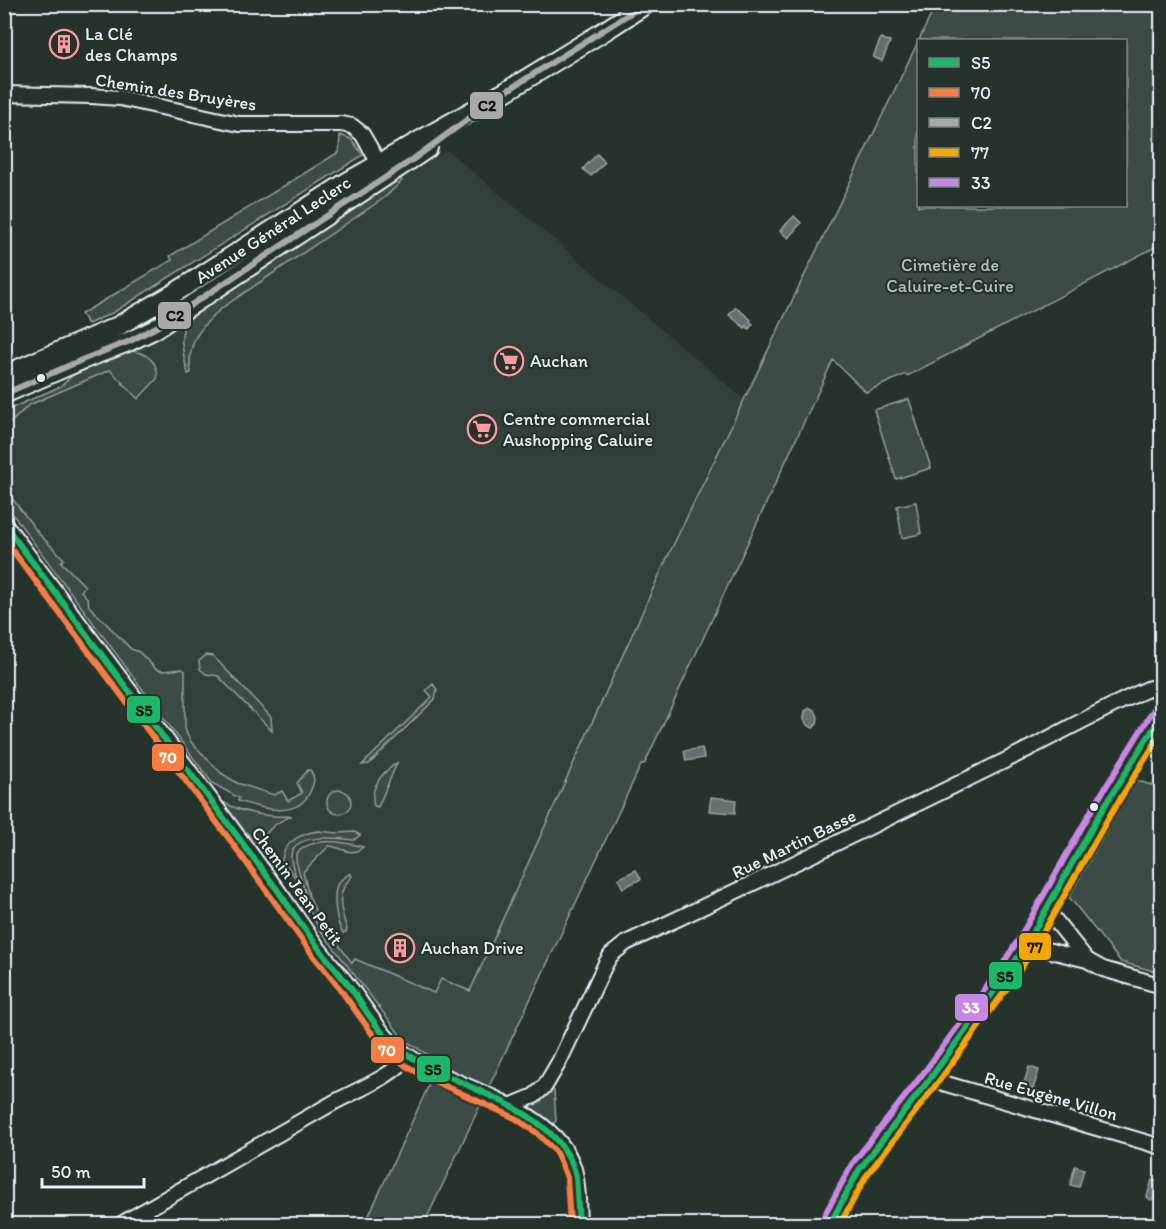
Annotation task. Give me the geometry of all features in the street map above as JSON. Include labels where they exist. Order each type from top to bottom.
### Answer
[{"type":"main road","name":"Avenue Général Leclerc","points":[[4,394],[130,341],[155,328],[383,170],[646,4]]},
{"type":"main road","name":"Avenue Général Leclerc","points":[[4,375],[118,326],[173,294],[347,182],[383,170]]},
{"type":"main road","points":[[830,1224],[860,1170],[932,1076],[1028,942],[1102,810],[1161,714]]},
{"type":"street","name":"Chemin des Bruyères","points":[[4,94],[120,98],[239,124],[341,124],[352,126],[362,134],[383,170]]},
{"type":"street","name":"Chemin Jean Petit","points":[[4,523],[389,1041],[430,1069],[529,1117],[545,1128],[564,1147],[574,1168],[577,1182],[579,1224]]},
{"type":"street","name":"Rue Martin Basse","points":[[510,1106],[534,1096],[545,1086],[559,1062],[606,963],[611,955],[626,943],[1009,759],[1107,707],[1150,688],[1161,692]]},
{"type":"street","points":[[1047,910],[1087,960]]},
{"type":"street","points":[[1028,942],[1047,950],[1087,960],[1103,969],[1161,986]]},
{"type":"street","points":[[121,1224],[336,1101],[390,1073],[408,1056]]},
{"type":"street","name":"Rue Eugène Villon","points":[[932,1076],[943,1083],[1161,1147]]},
{"type":"shaded area","points":[[881,38],[890,42],[882,61],[873,57]]},
{"type":"shaded area","points":[[447,150],[744,399],[666,560],[442,1053],[406,1041],[401,1036],[318,927],[260,845],[229,814],[222,802],[227,803],[5,504],[5,411],[61,386],[73,375],[159,337],[400,178]]},
{"type":"shaded area","points":[[597,154],[605,162],[591,176],[583,169]]},
{"type":"shaded area","points":[[794,216],[801,223],[788,238],[780,231]]},
{"type":"shaded area","points":[[736,307],[751,320],[753,324],[749,329],[729,315]]},
{"type":"shaded area","points":[[810,708],[815,710],[818,717],[817,724],[813,728],[807,725],[804,719],[805,711]]},
{"type":"shaded area","points":[[702,748],[704,758],[686,761],[684,751]]},
{"type":"shaded area","points":[[711,797],[736,800],[735,813],[709,811]]},
{"type":"shaded area","points":[[636,870],[641,879],[623,888],[618,879]]},
{"type":"shaded area","points":[[1029,1067],[1039,1070],[1033,1089],[1023,1086]]},
{"type":"shaded area","points":[[1075,1166],[1084,1169],[1079,1187],[1070,1185]]},
{"type":"shaded area","points":[[1152,1180],[1160,1182],[1155,1198],[1151,1200],[1147,1196]]},
{"type":"green space","name":"Cimetière de Caluire-et-Cuire","points":[[936,5],[1161,5],[1161,244],[907,376],[906,374],[866,392],[833,360],[645,763],[641,765],[424,1224],[365,1224],[441,1063],[401,1036],[318,927],[311,913],[296,854],[310,844],[319,842],[346,843],[363,847],[351,852],[329,846],[303,872],[317,915],[352,963],[355,959],[434,993],[441,979],[470,991],[666,560],[917,44],[917,207],[1127,207],[1127,39],[919,39]]},
{"type":"green space","points":[[340,135],[351,139],[363,155],[114,312],[88,324],[81,314],[172,260],[170,256],[339,152]]},
{"type":"green space","points":[[400,178],[402,181],[384,198],[214,315],[196,336],[191,353],[191,373],[188,374],[182,340],[187,320]]},
{"type":"green space","points":[[131,351],[151,359],[157,373],[157,379],[138,399],[110,370],[29,405],[5,428],[5,411],[61,386],[73,375]]},
{"type":"green space","points":[[909,399],[931,468],[896,479],[874,410]]},
{"type":"green space","points":[[5,489],[39,534],[64,559],[61,562],[85,586],[81,591],[88,599],[89,606],[131,649],[139,652],[156,669],[185,671],[185,728],[191,742],[221,773],[237,783],[274,795],[282,791],[288,801],[302,793],[297,783],[310,770],[314,778],[310,792],[304,801],[288,809],[267,809],[238,801],[239,798],[212,783],[5,504]]},
{"type":"green space","points":[[916,502],[921,534],[902,538],[897,506]]},
{"type":"green space","points":[[206,655],[213,656],[271,717],[272,731],[218,676],[206,674],[200,669],[199,661]]},
{"type":"green space","points":[[433,684],[437,690],[435,699],[369,764],[362,765],[432,697],[426,690]]},
{"type":"green space","points":[[397,763],[378,807],[374,806],[373,793],[378,781]]},
{"type":"green space","points":[[1135,780],[1161,788],[1161,973],[1121,962],[1069,897]]},
{"type":"green space","points":[[339,790],[347,794],[351,802],[347,810],[339,814],[331,810],[327,802],[331,794]]},
{"type":"green space","points":[[222,802],[256,814],[292,816],[272,827],[260,845],[238,825]]},
{"type":"green space","points":[[318,831],[355,832],[360,835],[354,840],[317,838],[299,844],[293,849],[291,857],[295,877],[282,860],[286,848],[300,836]]},
{"type":"green space","points":[[350,873],[352,876],[343,889],[340,901],[347,929],[343,933],[337,916],[335,894],[338,883]]},
{"type":"green space","points":[[550,1088],[554,1091],[556,1121],[553,1124],[528,1105]]},
{"type":"transit line","name":"C2","points":[[4,394],[130,341],[162,324],[412,160],[505,92],[645,4]]},
{"type":"transit line","name":"S5","points":[[4,524],[276,888],[307,933],[390,1041],[412,1058],[523,1113],[547,1130],[565,1151],[576,1176],[579,1224]]},
{"type":"transit line","name":"70","points":[[4,539],[378,1042],[406,1066],[515,1118],[537,1133],[555,1151],[567,1178],[570,1224]]},
{"type":"transit line","name":"33","points":[[822,1220],[852,1164],[925,1071],[999,970],[1094,806],[1154,709]]},
{"type":"transit line","name":"S5","points":[[830,1224],[859,1170],[932,1076],[1028,942],[1102,810],[1162,715]]},
{"type":"transit line","name":"77","points":[[840,1224],[867,1175],[939,1081],[1035,947],[1110,815],[1162,732]]},
{"type":"place","name":"La Clé des Champs","points":[[64,44]]},
{"type":"place","name":"Auchan","points":[[509,361]]},
{"type":"place","name":"Centre commercial Aushopping Caluire","points":[[482,429]]},
{"type":"place","name":"Auchan Drive","points":[[400,948]]}]
